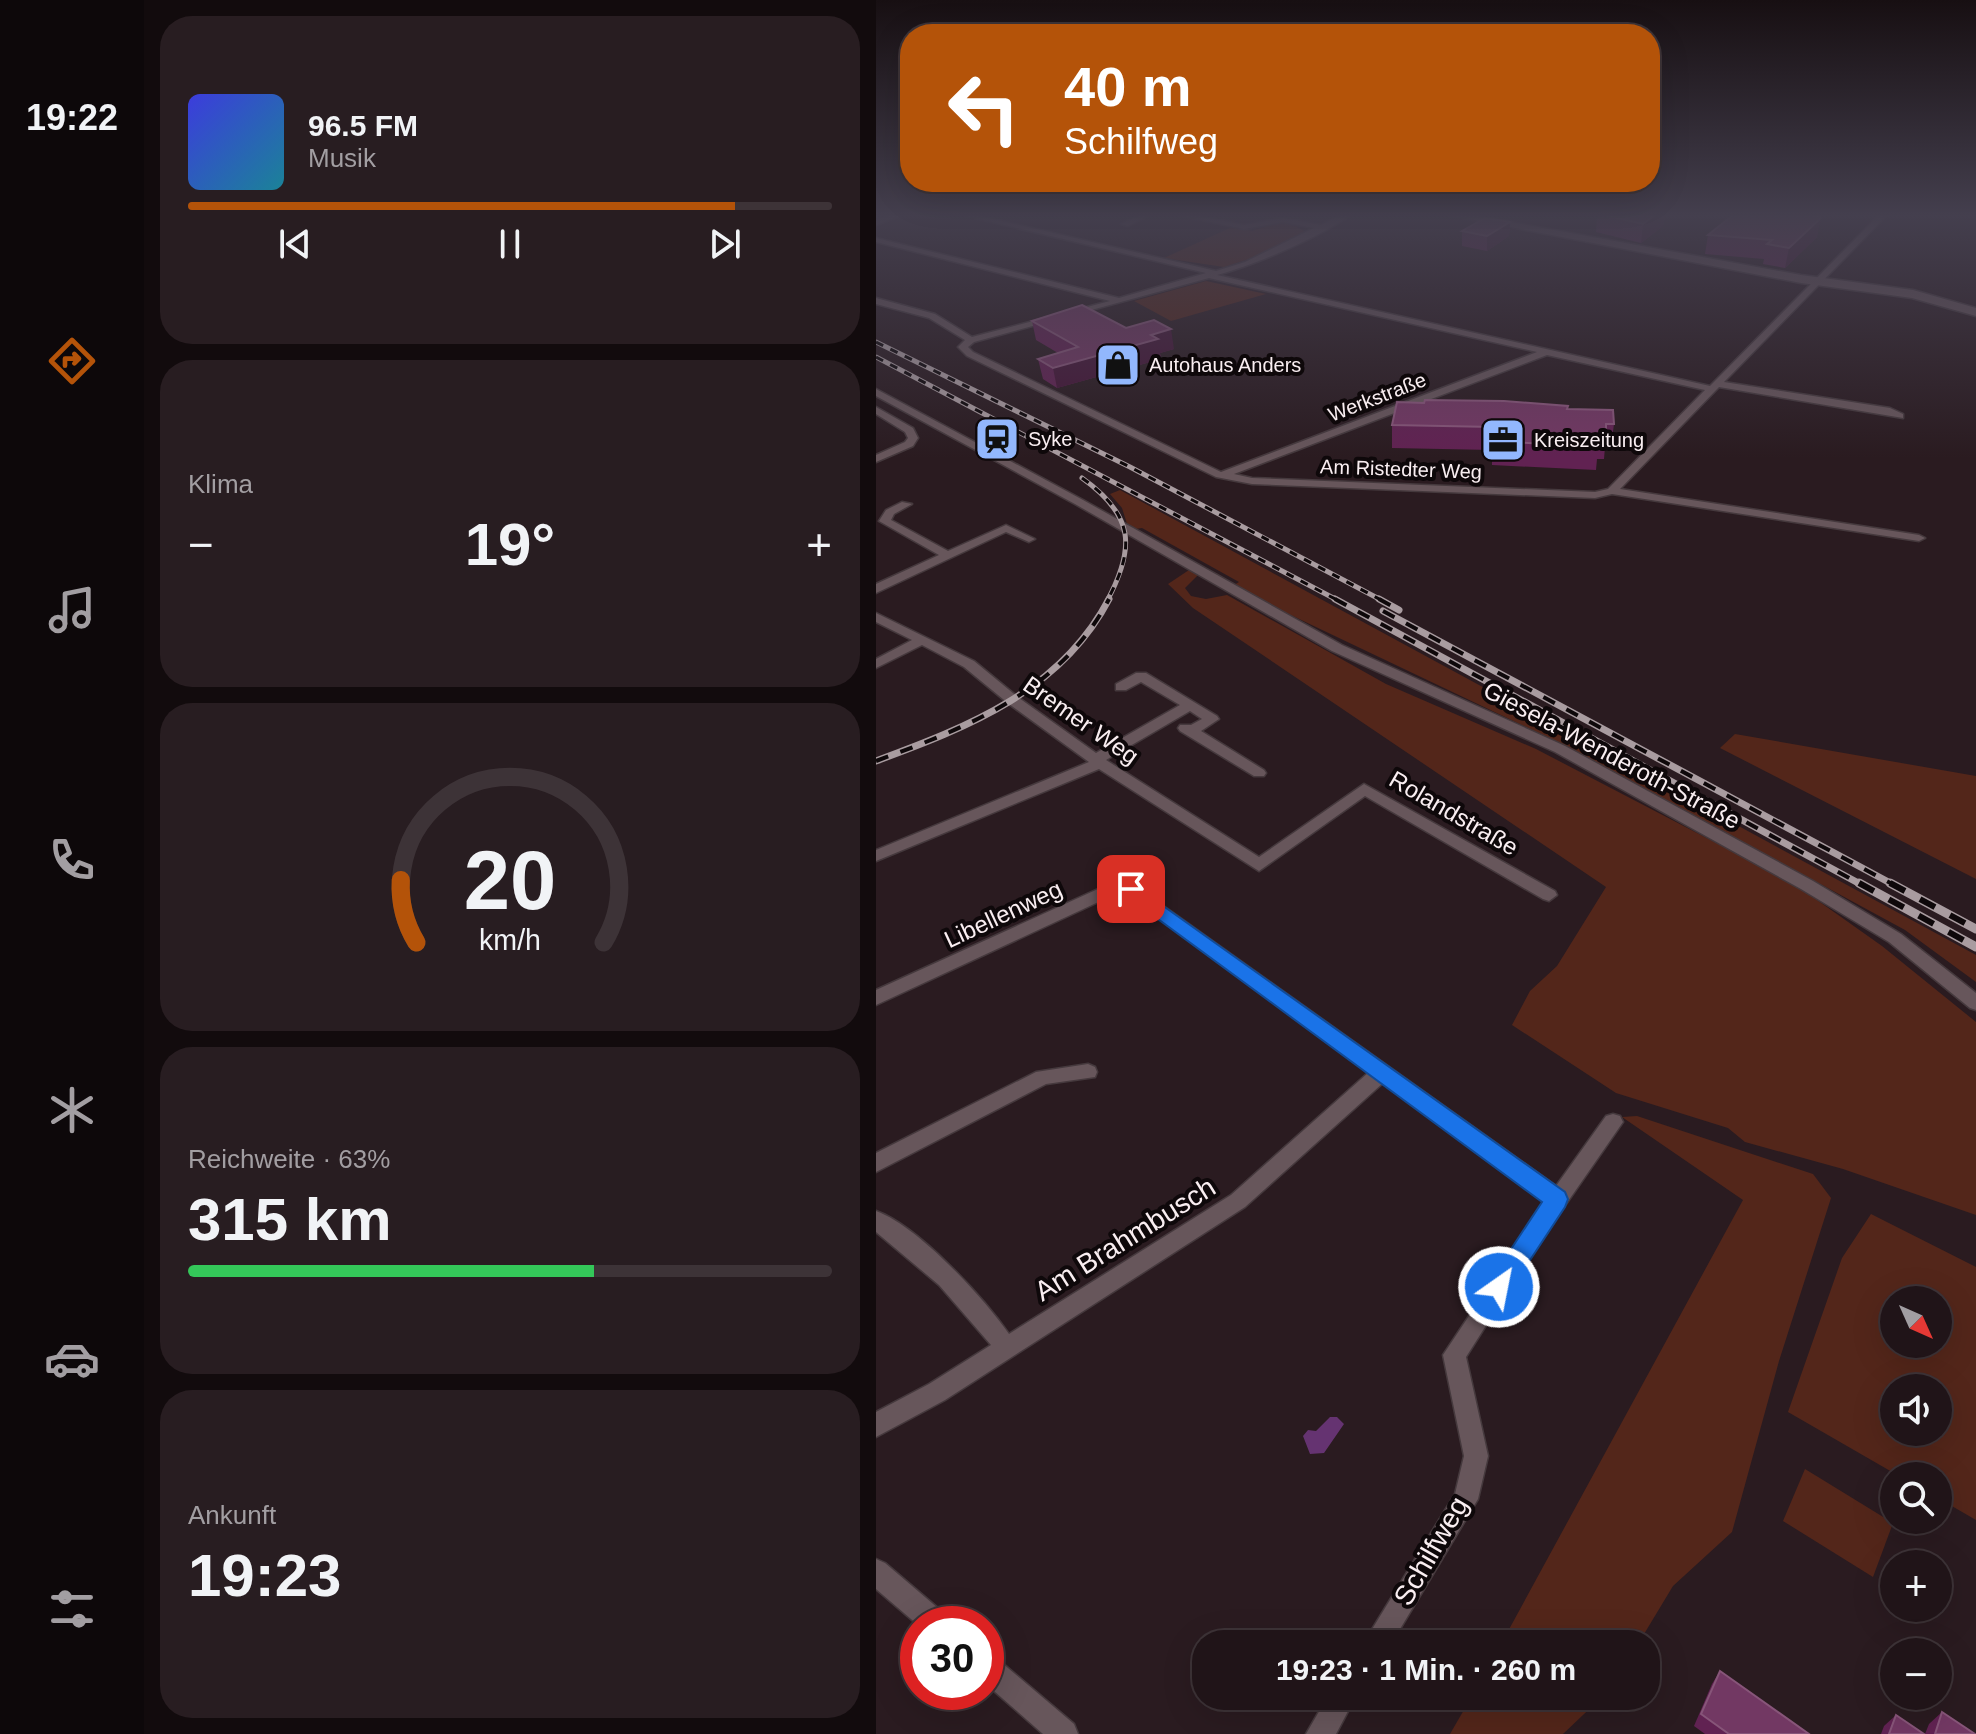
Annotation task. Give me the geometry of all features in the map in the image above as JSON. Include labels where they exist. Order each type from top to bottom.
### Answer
[{"type":"main road","points":[[1920,296],[1976,312]]},
{"type":"street","points":[[1099,296],[1119,301]]},
{"type":"street","points":[[876,301],[932,316],[971,340],[1137,296]]},
{"type":"street","points":[[1307,296],[1546,352],[1715,386],[1890,411],[1899,416]]},
{"type":"street","points":[[1612,491],[1804,296]]},
{"type":"street","name":"Am Ristedter Weg","points":[[971,340],[963,347],[970,354],[1220,475],[1252,481],[1474,491],[1595,495],[1612,491],[1880,529],[1919,538]]},
{"type":"street","name":"Werkstraße","points":[[1220,475],[1546,352]]},
{"type":"street","name":"Giesela-Wenderoth-Straße","points":[[876,392],[1337,648],[1560,749],[1807,885],[1895,938],[1976,1003]]},
{"type":"street","points":[[876,410],[909,430],[913,438],[909,444],[876,459]]},
{"type":"street","points":[[906,504],[890,512],[885,521],[947,555]]},
{"type":"street","points":[[876,589],[1006,528],[1029,539]]},
{"type":"street","name":"Bremer Weg","points":[[876,617],[969,664],[1098,762],[1259,865]]},
{"type":"street","points":[[876,664],[922,640]]},
{"type":"street","points":[[1121,687],[1141,676],[1212,719],[1191,731]]},
{"type":"street","points":[[876,856],[1098,762],[1189,706]]},
{"type":"street","points":[[1169,719],[1259,773]]},
{"type":"street","name":"Rolandstraße","points":[[1259,865],[1364,789],[1549,895]]},
{"type":"street","name":"Libellenweg","points":[[876,998],[1104,893],[1131,889],[1382,1072]]},
{"type":"street","points":[[876,1163],[1043,1077],[1088,1072]]},
{"type":"street","points":[[1382,1072],[1557,1199]]},
{"type":"street","name":"Am Brahmbusch","points":[[876,1425],[937,1392],[1238,1201],[1382,1072]]},
{"type":"street","name":"Schilfweg","points":[[1385,1630],[1466,1499],[1476,1456],[1454,1355],[1557,1199],[1613,1122]]},
{"type":"street","points":[[876,1220],[926,1255],[983,1313],[1006,1348]]},
{"type":"street","points":[[876,1572],[916,1606]]},
{"type":"street","points":[[1004,1682],[1064,1734]]},
{"type":"street","points":[[1320,1734],[1335,1710]]},
{"type":"shaded area","points":[[1152,296],[1259,296],[1171,321],[1134,301]]},
{"type":"shaded area","points":[[1120,490],[1976,955],[1976,982],[1905,930],[1568,747],[1276,608],[1234,585],[1239,582],[1142,528],[1129,530],[1122,508],[1110,494]]},
{"type":"shaded area","points":[[1189,570],[1198,575],[1185,588],[1191,596],[1206,599],[1227,595],[1386,684],[1536,749],[1793,883],[1882,946],[1976,1022],[1976,1215],[1843,1169],[1745,1142],[1728,1128],[1616,1093],[1512,1025],[1530,991],[1557,966],[1606,887],[1193,608],[1168,584]]},
{"type":"shaded area","points":[[1735,734],[1976,776],[1976,879],[1720,748]]},
{"type":"shaded area","points":[[1637,1116],[1813,1174],[1831,1198],[1779,1361],[1732,1532],[1673,1586],[1646,1630],[1509,1630],[1743,1200],[1622,1117]]},
{"type":"shaded area","points":[[1871,1214],[1976,1267],[1976,1520],[1952,1506],[1952,1462],[1880,1462],[1880,1465],[1788,1412],[1842,1258]]},
{"type":"shaded area","points":[[1330,1417],[1337,1417],[1344,1424],[1324,1453],[1310,1454],[1303,1436],[1308,1430],[1316,1431]]},
{"type":"shaded area","points":[[1805,1469],[1880,1515],[1880,1534],[1889,1534],[1883,1550],[1880,1550],[1873,1577],[1783,1521]]},
{"type":"shaded area","points":[[1464,1710],[1588,1710],[1563,1734],[1450,1734]]},
{"type":"building","points":[[1082,305],[1126,328],[1154,320],[1171,329],[1151,335],[1158,339],[1053,368],[1038,359],[1078,347],[1032,321]]},
{"type":"building","points":[[1425,400],[1504,401],[1568,406],[1567,409],[1613,410],[1614,424],[1606,424],[1606,436],[1598,436],[1598,447],[1493,441],[1494,427],[1392,425],[1397,402],[1424,403]]},
{"type":"building","points":[[1720,1671],[1809,1734],[1729,1734],[1701,1714]]},
{"type":"building","points":[[1942,1712],[1975,1734],[1935,1734]]},
{"type":"building","points":[[1896,1715],[1924,1734],[1889,1734]]},
{"type":"railway","points":[[876,342],[1130,467],[1383,601]]},
{"type":"railway","points":[[876,357],[1339,601]]},
{"type":"railway","points":[[1082,478],[1112,505],[1125,533],[1123,564],[1107,601]]},
{"type":"railway","points":[[876,761],[977,719],[1038,682],[1089,631],[1109,599]]},
{"type":"railway","points":[[1335,599],[1862,885]]},
{"type":"railway","points":[[1379,599],[1399,610]]},
{"type":"railway","points":[[1383,611],[1894,885]]},
{"type":"railway","points":[[1859,883],[1976,947]]},
{"type":"railway","points":[[1890,883],[1976,929]]},
{"type":"place","name":"Autohaus Anders","points":[[1118,365]]},
{"type":"place","name":"Syke","points":[[997,439]]},
{"type":"place","name":"Kreiszeitung","points":[[1503,440]]},
{"type":"route","points":[[1131,889],[1557,1199],[1499,1287]]}]
